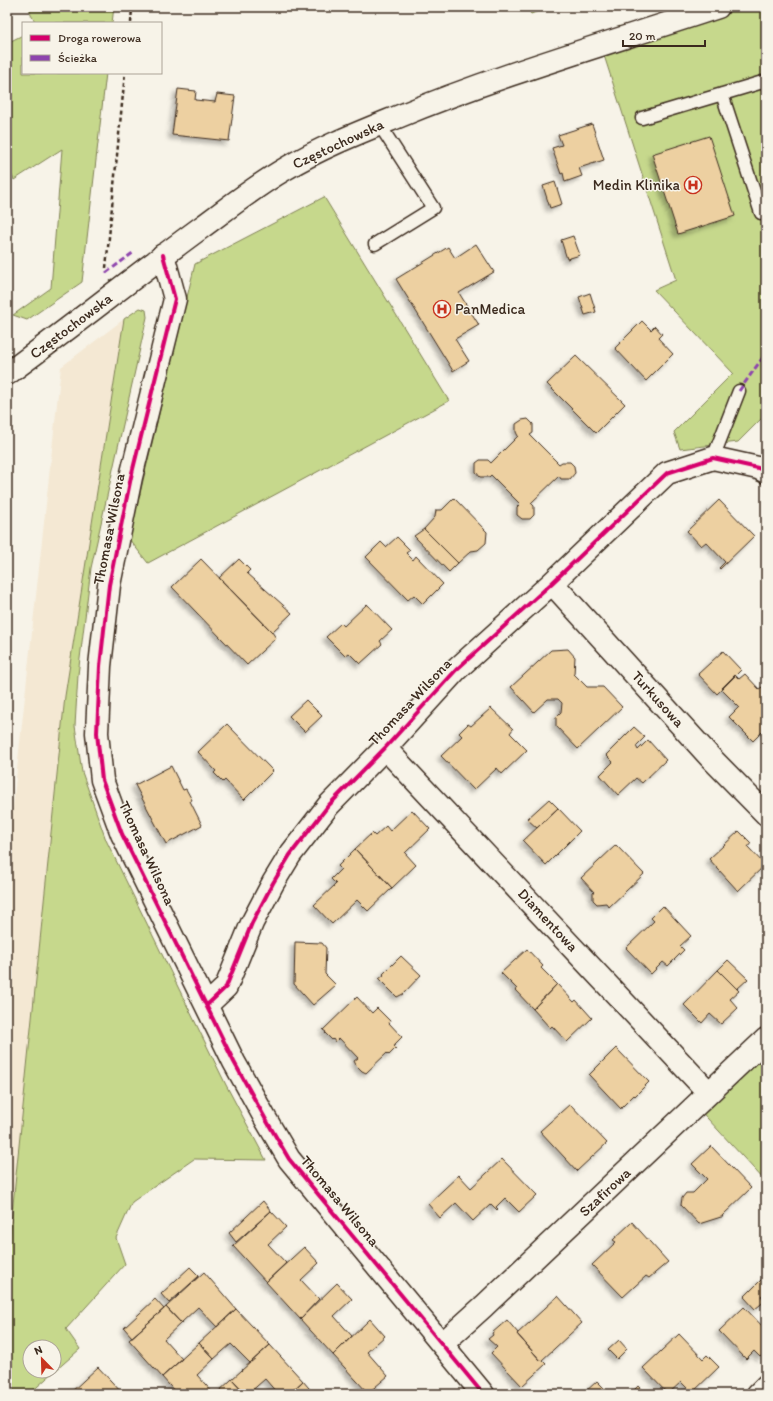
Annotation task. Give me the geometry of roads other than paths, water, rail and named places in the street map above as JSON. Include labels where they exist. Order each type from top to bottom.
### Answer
[{"type":"street","name":"Częstochowska","points":[[7,374],[87,315],[163,255],[236,202],[285,169],[329,145],[422,107],[496,80],[718,7]]},
{"type":"street","name":"Thomasa Wilsona","points":[[163,255],[175,299],[131,477],[109,585],[100,666],[96,733],[102,780],[122,834],[234,1062],[289,1158],[483,1394]]},
{"type":"street","name":"Thomasa Wilsona","points":[[207,1005],[226,987],[252,923],[290,855],[328,806],[385,748],[456,670],[552,583],[667,473],[713,458]]},
{"type":"street","points":[[713,458],[758,468],[766,472]]},
{"type":"street","name":"Turkusowa","points":[[552,583],[710,757],[766,814]]},
{"type":"street","name":"Diamentowa","points":[[385,748],[709,1093]]},
{"type":"street","name":"Szafirowa","points":[[442,1344],[766,1039]]},
{"type":"street","points":[[758,1394],[766,1386]]},
{"type":"lane","points":[[642,118],[766,81]]},
{"type":"lane","points":[[722,94],[761,213]]},
{"type":"lane","points":[[375,244],[433,208],[379,124]]},
{"type":"lane","points":[[713,458],[739,391]]},
{"type":"place","name":"Medin Klinika","points":[[693,185]]},
{"type":"place","name":"PanMedica","points":[[442,309]]}]
